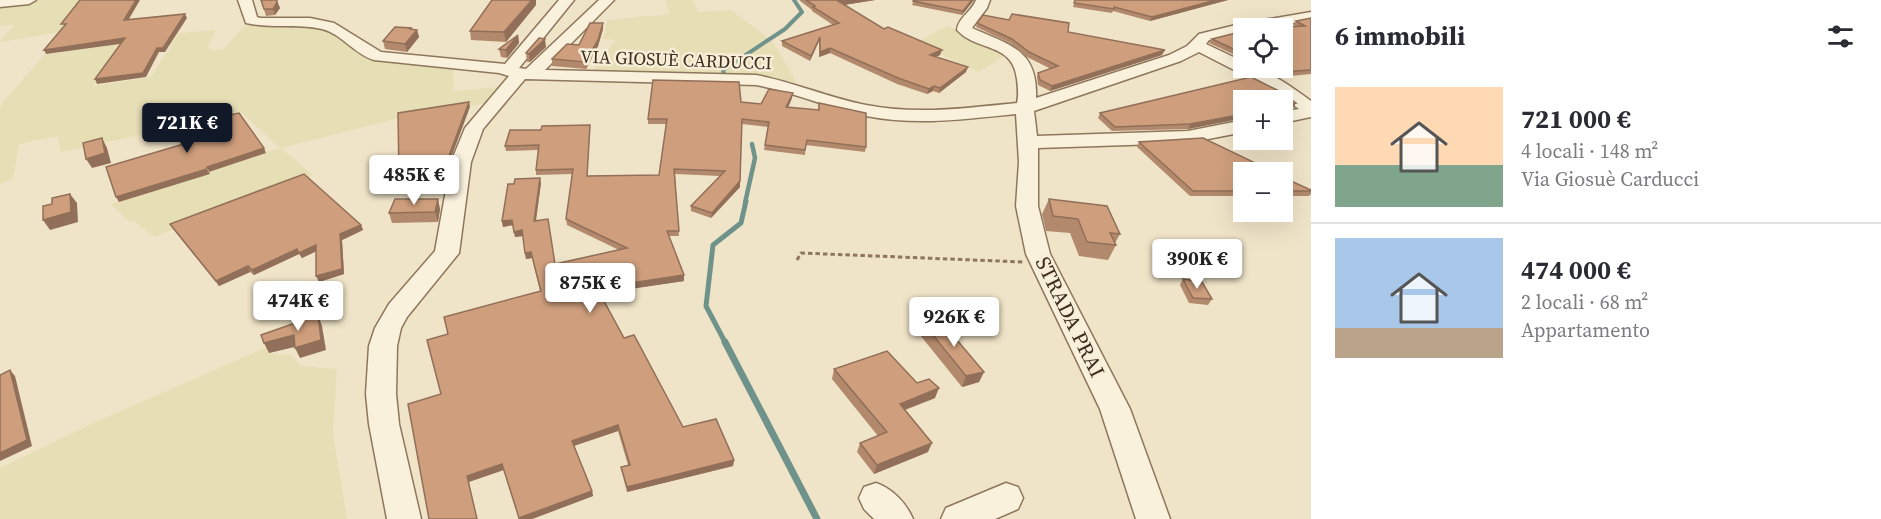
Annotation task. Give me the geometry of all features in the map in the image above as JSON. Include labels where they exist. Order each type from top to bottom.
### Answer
[{"type":"street","points":[[0,3],[29,0]]},
{"type":"street","name":"VIA GIOSUÈ CARDUCCI","points":[[245,0],[251,20],[329,26],[348,36],[371,55],[520,73],[756,80],[784,85],[868,111],[914,116],[946,116],[1025,108],[1175,58],[1193,50],[1204,37],[1240,28],[1311,16]]},
{"type":"street","points":[[520,73],[551,17],[567,0]]},
{"type":"street","points":[[405,519],[384,424],[381,394],[383,346],[388,328],[398,311],[447,253],[461,162],[474,128],[520,73],[608,0]]},
{"type":"street","name":"STRADA PRAI","points":[[983,0],[980,8],[965,25],[965,30],[1021,58],[1028,96],[1025,108],[1028,142],[1027,206],[1033,238],[1115,409],[1153,519]]},
{"type":"street","points":[[1196,45],[1285,90]]},
{"type":"street","points":[[1293,96],[1311,109],[1310,112],[1293,116]]},
{"type":"street","points":[[1028,142],[1188,137],[1233,128]]},
{"type":"street","points":[[958,519],[1006,498]]},
{"type":"path","points":[[797,260],[801,253],[1043,263]]},
{"type":"shaded area","points":[[0,0],[86,0],[61,32],[0,42],[14,25],[0,26]]},
{"type":"shaded area","points":[[665,0],[693,0],[698,12],[731,10],[773,42],[797,83],[775,79],[703,77],[703,73],[594,70],[599,56],[604,55],[616,40],[603,39],[607,20],[670,14]]},
{"type":"shaded area","points":[[289,23],[332,29],[364,57],[454,66],[453,91],[500,87],[490,101],[482,104],[399,118],[281,148],[313,175],[154,237],[135,221],[130,222],[111,204],[209,174],[209,172],[280,148],[242,113],[61,152],[58,136],[19,144],[14,174],[11,180],[0,184],[0,106],[44,55],[119,44],[93,86],[151,77],[179,33],[216,30],[208,46],[211,50],[224,49],[243,27],[254,24]]},
{"type":"shaded area","points":[[947,26],[1009,53],[979,72],[916,43]]},
{"type":"shaded area","points":[[269,346],[272,354],[291,355],[300,366],[337,369],[333,435],[347,519],[0,519],[0,468],[89,425]]},
{"type":"building","points":[[80,0],[136,0],[124,20],[185,14],[163,48],[157,48],[143,73],[95,79],[125,38],[44,50],[66,24],[61,24]]},
{"type":"building","points":[[261,0],[277,0],[277,2],[273,9],[264,9]]},
{"type":"building","points":[[492,0],[532,0],[504,32],[470,31]]},
{"type":"building","points":[[806,0],[845,0],[838,1],[884,29],[888,27],[942,50],[930,55],[968,67],[940,88],[934,86],[929,89],[830,48],[820,52],[820,37],[811,56],[782,41],[839,23]]},
{"type":"building","points":[[914,0],[972,0],[963,11]]},
{"type":"building","points":[[1075,0],[1216,0],[1152,17],[1114,7],[1114,9],[1074,3]]},
{"type":"building","points":[[1012,14],[1069,23],[1068,32],[1165,50],[1052,86],[1040,80],[1038,73],[1058,66],[1029,52],[1012,39],[977,23],[983,15],[1009,20]]},
{"type":"building","points":[[1311,18],[1311,70],[1293,71],[1293,27],[1305,26],[1296,21]]},
{"type":"building","points":[[590,23],[603,23],[598,40],[585,62],[552,59],[567,44],[579,45]]},
{"type":"building","points":[[395,27],[417,30],[405,44],[383,41]]},
{"type":"building","points":[[1233,34],[1233,49],[1212,39]]},
{"type":"building","points":[[518,35],[506,50],[499,49]]},
{"type":"building","points":[[539,38],[545,39],[529,54],[526,53]]},
{"type":"building","points":[[1247,78],[1253,78],[1277,90],[1233,90],[1233,116],[1190,124],[1115,127],[1100,113]]},
{"type":"building","points":[[653,80],[739,82],[741,102],[761,104],[769,89],[793,93],[786,107],[819,110],[819,103],[866,113],[866,147],[807,140],[805,150],[765,145],[769,122],[742,119],[740,181],[712,213],[691,206],[725,171],[674,169],[679,231],[667,231],[684,275],[597,288],[624,338],[634,335],[683,427],[716,419],[734,460],[627,487],[621,467],[630,465],[618,425],[572,441],[592,491],[519,518],[502,464],[467,476],[477,519],[429,519],[408,404],[441,394],[427,340],[448,334],[444,317],[541,291],[531,252],[525,253],[522,230],[514,232],[512,220],[502,221],[508,184],[514,184],[515,179],[540,178],[534,221],[548,219],[555,264],[627,248],[566,219],[573,169],[536,170],[539,145],[505,146],[510,130],[541,130],[542,126],[590,125],[587,176],[659,175],[667,119],[648,119]]},
{"type":"building","points":[[469,102],[444,169],[399,177],[398,113]]},
{"type":"building","points":[[239,113],[264,148],[207,167],[207,169],[116,197],[106,167],[187,143],[178,126]]},
{"type":"building","points":[[102,138],[105,153],[86,159],[83,143]]},
{"type":"building","points":[[1203,138],[1253,162],[1233,162],[1233,191],[1193,191],[1139,142]]},
{"type":"building","points":[[304,174],[361,225],[340,234],[342,269],[316,276],[316,245],[299,253],[297,249],[252,270],[248,266],[216,281],[170,224]]},
{"type":"building","points":[[1293,182],[1311,190],[1293,191]]},
{"type":"building","points":[[70,194],[71,212],[43,220],[43,206],[52,204],[52,198]]},
{"type":"building","points":[[395,199],[438,199],[435,212],[389,213]]},
{"type":"building","points":[[1049,199],[1107,206],[1120,234],[1110,233],[1116,245],[1087,242],[1078,219],[1053,216]]},
{"type":"building","points":[[1183,279],[1202,282],[1212,299],[1193,298]]},
{"type":"building","points":[[318,315],[321,340],[295,348],[294,335],[264,343],[261,335]]},
{"type":"building","points":[[940,320],[984,372],[966,376],[924,324]]},
{"type":"building","points":[[887,351],[917,383],[929,379],[939,388],[900,404],[932,443],[877,465],[860,443],[887,432],[834,369]]},
{"type":"building","points":[[10,370],[27,440],[0,453],[0,375]]},
{"type":"waterway","points":[[724,75],[723,70],[785,29],[802,12],[794,0]]},
{"type":"waterway","points":[[745,203],[755,158],[752,144]]},
{"type":"waterway","points":[[726,344],[706,306],[713,245],[741,223],[746,201]]},
{"type":"waterway","points":[[725,342],[817,519]]}]
